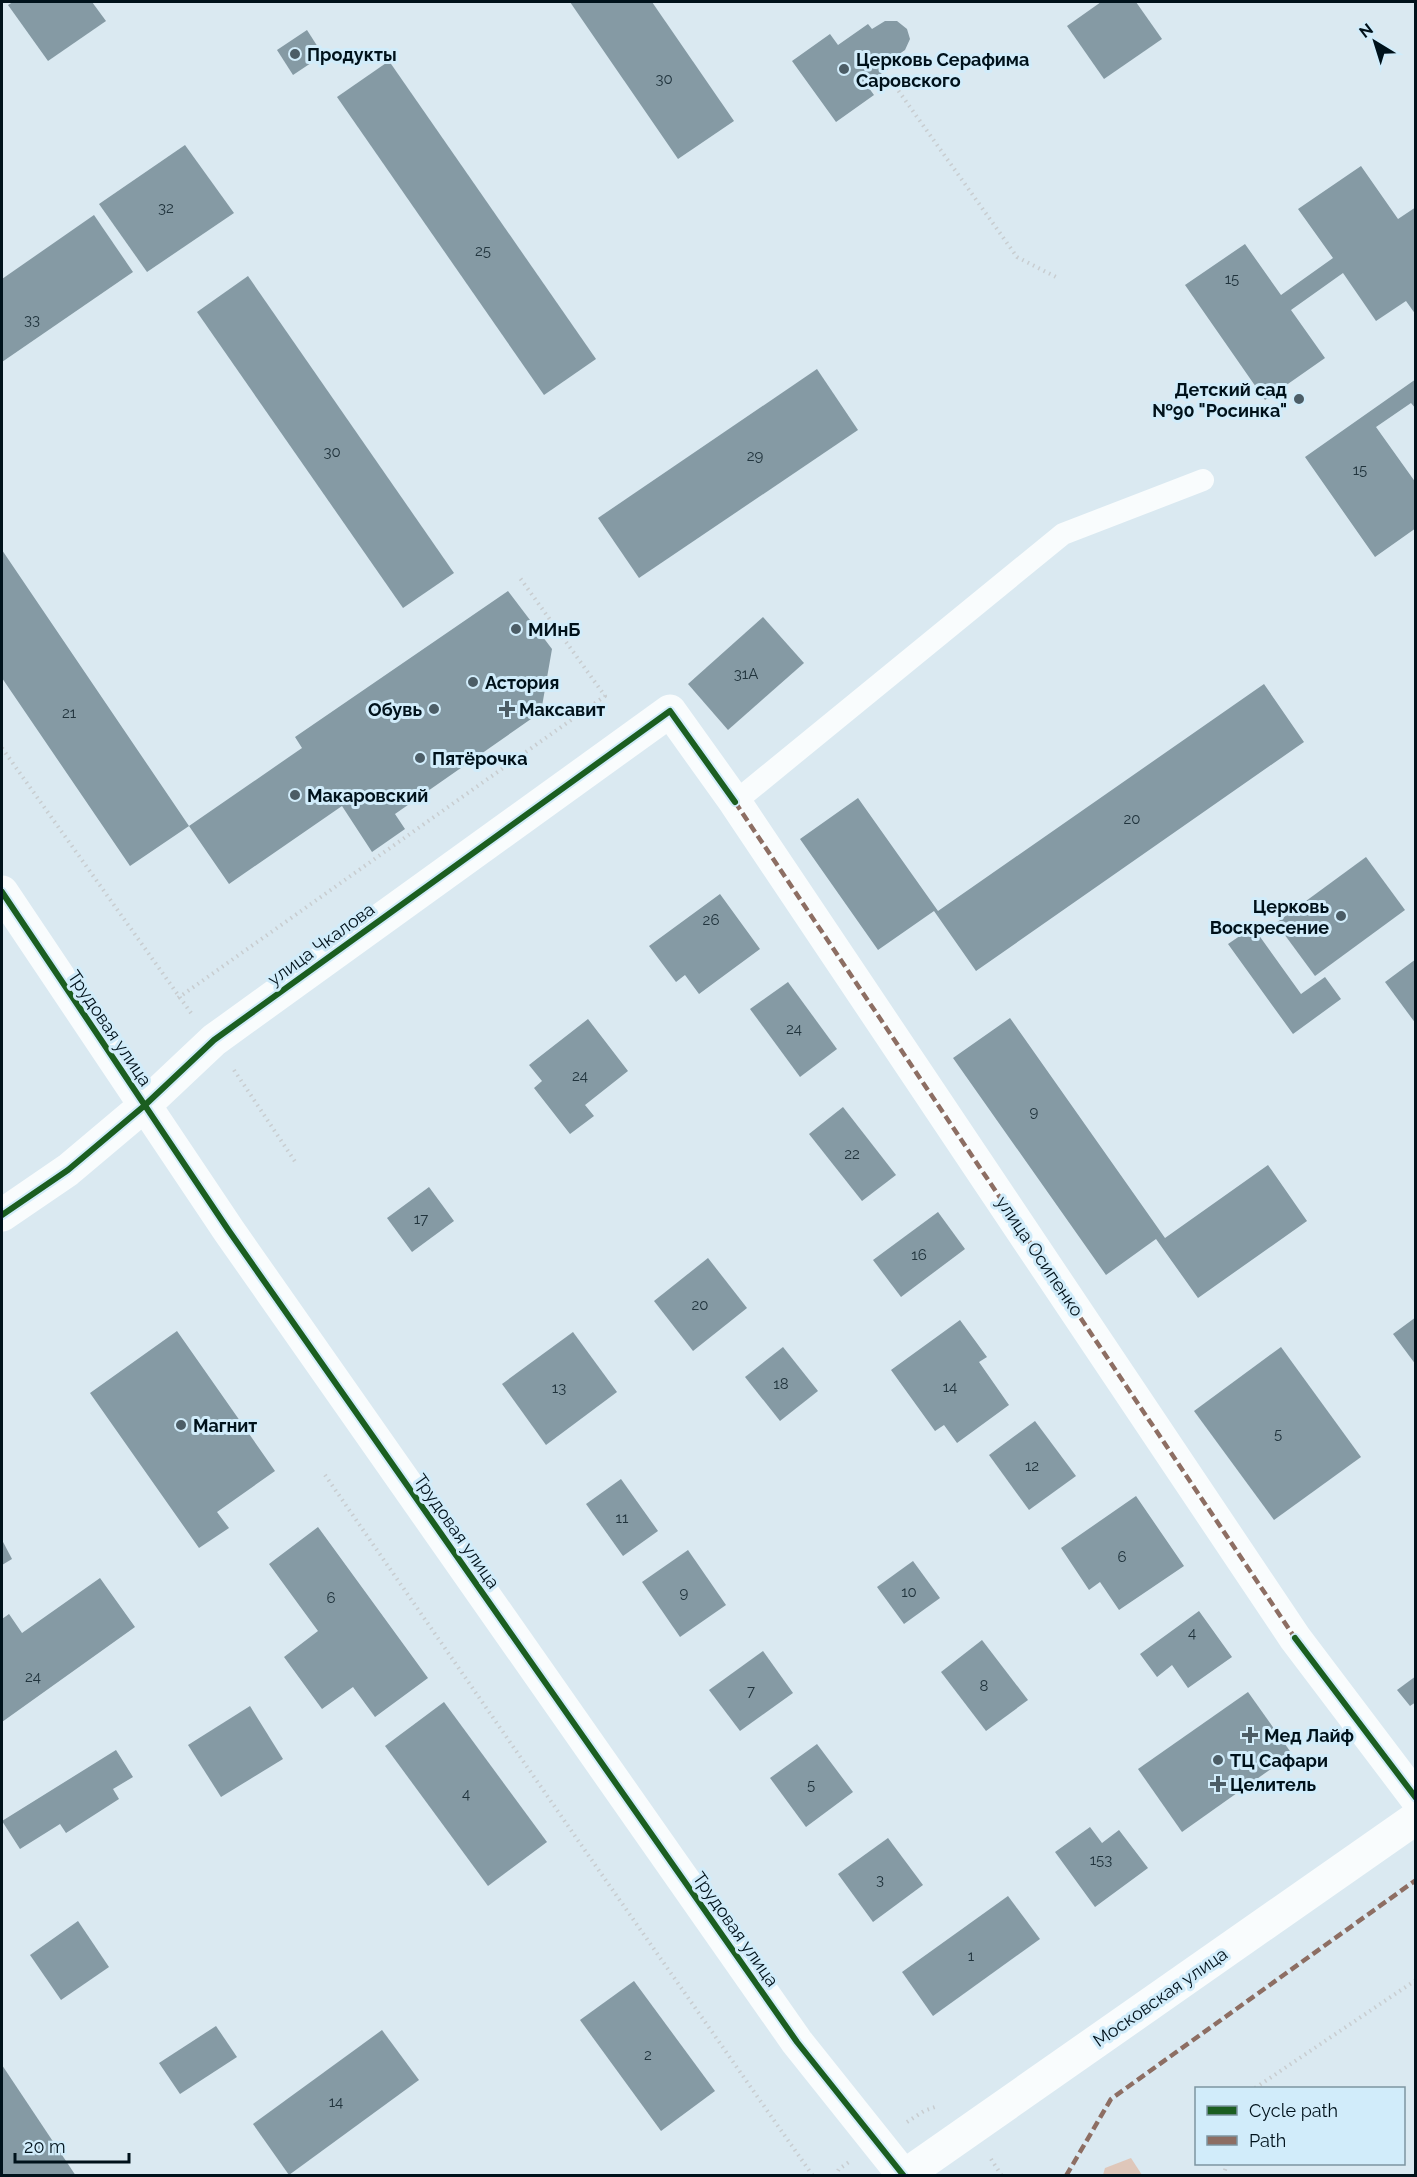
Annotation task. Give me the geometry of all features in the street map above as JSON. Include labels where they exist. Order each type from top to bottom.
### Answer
[{"type":"street","name":"улица Осипенко","points":[[670,711],[735,802],[1295,1638],[1416,1798]]},
{"type":"street","name":"улица Чкалова","points":[[2,1215],[68,1170],[144,1106],[213,1040],[670,711]]},
{"type":"street","name":"Трудовая улица","points":[[2,892],[229,1232],[797,2042],[904,2175]]},
{"type":"street","name":"Московская улица","points":[[904,2175],[1416,1818]]},
{"type":"lane","points":[[735,802],[1063,534],[1203,480]]},
{"type":"path","points":[[896,86],[1017,257],[1056,277]]},
{"type":"path","points":[[178,998],[605,696],[520,579]]},
{"type":"path","points":[[2,748],[178,998],[213,1040],[296,1164]]},
{"type":"path","points":[[325,1475],[813,2175]]},
{"type":"path","points":[[1256,2087],[1416,1980]]},
{"type":"shaded area","points":[[1131,2158],[1142,2175],[1103,2175],[1105,2168]]},
{"type":"building","points":[[13,2],[92,2],[106,21],[48,61],[8,5]]},
{"type":"building","points":[[570,2],[652,2],[734,121],[678,159]]},
{"type":"building","points":[[1101,2],[1136,2],[1162,39],[1104,79],[1067,26]]},
{"type":"building","name":"Церковь Серафима Саровского","points":[[885,21],[897,21],[907,29],[910,39],[905,50],[892,59],[895,64],[866,84],[874,95],[836,122],[792,61],[830,34],[838,45],[868,24],[872,29]]},
{"type":"building","points":[[307,30],[323,55],[293,75],[277,50]]},
{"type":"building","points":[[389,61],[596,359],[544,395],[337,97]]},
{"type":"building","points":[[185,145],[234,213],[147,272],[99,204]]},
{"type":"building","points":[[1361,166],[1398,219],[1416,207],[1416,315],[1406,301],[1376,321],[1343,273],[1291,310],[1325,358],[1265,400],[1185,285],[1245,244],[1281,295],[1333,258],[1298,209]]},
{"type":"building","points":[[94,215],[133,272],[2,362],[2,279]]},
{"type":"building","points":[[248,276],[454,573],[403,608],[197,312]]},
{"type":"building","points":[[817,369],[858,430],[639,578],[598,518]]},
{"type":"building","points":[[1416,379],[1416,409],[1411,403],[1376,427],[1416,483],[1416,528],[1375,557],[1305,457]]},
{"type":"building","points":[[2,550],[189,826],[130,866],[2,678]]},
{"type":"building","points":[[508,591],[552,649],[541,712],[395,814],[405,829],[372,852],[342,806],[229,884],[189,826],[302,748],[295,737]]},
{"type":"building","points":[[763,617],[804,663],[728,730],[688,684]]},
{"type":"building","points":[[1264,684],[1304,742],[976,971],[934,911],[878,950],[800,839],[858,798],[938,911]]},
{"type":"building","name":"Церковь Воскресение","points":[[1366,857],[1405,910],[1315,976],[1276,923]]},
{"type":"building","points":[[720,894],[760,949],[699,994],[685,975],[676,982],[649,946]]},
{"type":"building","points":[[1253,927],[1301,994],[1325,977],[1341,999],[1293,1034],[1228,944]]},
{"type":"building","points":[[1416,959],[1416,1024],[1385,982]]},
{"type":"building","points":[[788,982],[837,1049],[800,1077],[750,1009]]},
{"type":"building","points":[[1010,1018],[1165,1238],[1268,1165],[1307,1221],[1198,1298],[1156,1239],[1106,1275],[953,1058]]},
{"type":"building","points":[[588,1019],[628,1071],[585,1105],[594,1116],[570,1134],[534,1088],[542,1081],[529,1065]]},
{"type":"building","points":[[843,1107],[896,1175],[862,1201],[809,1134]]},
{"type":"building","points":[[429,1187],[454,1221],[412,1252],[387,1218]]},
{"type":"building","points":[[938,1212],[965,1249],[901,1297],[873,1260]]},
{"type":"building","points":[[708,1258],[747,1308],[693,1351],[654,1301]]},
{"type":"building","points":[[1416,1317],[1416,1365],[1393,1334]]},
{"type":"building","points":[[960,1320],[987,1357],[979,1362],[1009,1405],[957,1443],[944,1425],[935,1431],[891,1370]]},
{"type":"building","points":[[177,1331],[275,1471],[217,1512],[229,1528],[199,1548],[90,1393]]},
{"type":"building","points":[[573,1332],[617,1392],[546,1445],[502,1384]]},
{"type":"building","points":[[783,1347],[818,1391],[780,1421],[745,1377]]},
{"type":"building","points":[[1281,1347],[1361,1457],[1274,1520],[1194,1411]]},
{"type":"building","points":[[1035,1421],[1076,1476],[1029,1510],[989,1455]]},
{"type":"building","points":[[621,1479],[658,1531],[623,1556],[586,1504]]},
{"type":"building","points":[[1136,1496],[1184,1566],[1119,1610],[1100,1582],[1089,1590],[1061,1548]]},
{"type":"building","points":[[318,1527],[428,1678],[375,1717],[353,1687],[322,1709],[284,1657],[318,1631],[269,1564]]},
{"type":"building","points":[[2,1540],[12,1559],[2,1565]]},
{"type":"building","points":[[688,1550],[726,1605],[680,1637],[642,1582]]},
{"type":"building","points":[[913,1561],[940,1598],[904,1624],[877,1587]]},
{"type":"building","points":[[100,1578],[135,1627],[2,1722],[2,1619],[9,1614],[22,1633]]},
{"type":"building","points":[[1199,1611],[1232,1657],[1188,1688],[1172,1665],[1157,1677],[1140,1654]]},
{"type":"building","points":[[982,1640],[1028,1700],[986,1731],[941,1672]]},
{"type":"building","points":[[763,1651],[793,1693],[740,1731],[709,1690]]},
{"type":"building","points":[[1416,1676],[1416,1702],[1410,1706],[1397,1690]]},
{"type":"building","name":"ТЦ Сафари","points":[[1248,1692],[1292,1754],[1182,1832],[1138,1769]]},
{"type":"building","points":[[444,1702],[547,1842],[488,1886],[385,1746]]},
{"type":"building","points":[[250,1706],[283,1759],[221,1797],[188,1745]]},
{"type":"building","points":[[817,1744],[853,1792],[806,1827],[770,1778]]},
{"type":"building","points":[[116,1750],[133,1777],[113,1789],[119,1799],[66,1833],[60,1824],[20,1849],[2,1821]]},
{"type":"building","points":[[1090,1827],[1102,1843],[1119,1830],[1148,1868],[1095,1907],[1055,1852]]},
{"type":"building","points":[[888,1838],[923,1885],[873,1922],[838,1874]]},
{"type":"building","points":[[1008,1896],[1040,1939],[933,2016],[902,1972]]},
{"type":"building","points":[[78,1921],[109,1967],[61,2000],[30,1955]]},
{"type":"building","points":[[634,1981],[715,2091],[661,2131],[580,2020]]},
{"type":"building","points":[[216,2026],[237,2057],[180,2094],[159,2063]]},
{"type":"building","points":[[382,2030],[419,2080],[289,2175],[253,2124]]},
{"type":"building","points":[[2,2065],[76,2176],[3,2176]]},
{"type":"marked path","points":[[735,802],[1295,1638]]},
{"type":"marked path","points":[[1066,2176],[1111,2099],[1416,1880]]},
{"type":"cycle path","points":[[2,1215],[68,1170],[144,1106],[214,1040],[670,711],[735,802]]},
{"type":"cycle path","points":[[2,892],[229,1231],[797,2042],[904,2176]]},
{"type":"cycle path","points":[[1295,1638],[1416,1798]]},
{"type":"place","name":"Продукты","points":[[295,54]]},
{"type":"place","name":"Церковь Серафима Саровского","points":[[844,69]]},
{"type":"place","name":"Детский сад №90 \"Росинка\"","points":[[1299,399]]},
{"type":"place","name":"МИнБ","points":[[516,629]]},
{"type":"place","name":"Астория","points":[[473,682]]},
{"type":"place","name":"Обувь","points":[[434,709]]},
{"type":"place","name":"Максавит","points":[[507,709]]},
{"type":"place","name":"Пятёрочка","points":[[420,758]]},
{"type":"place","name":"Макаровский","points":[[295,795]]},
{"type":"place","name":"Церковь Воскресение","points":[[1341,916]]},
{"type":"place","name":"Магнит","points":[[181,1425]]},
{"type":"place","name":"Мед Лайф","points":[[1250,1735]]},
{"type":"place","name":"ТЦ Сафари","points":[[1218,1760]]},
{"type":"place","name":"Целитель","points":[[1218,1784]]}]
